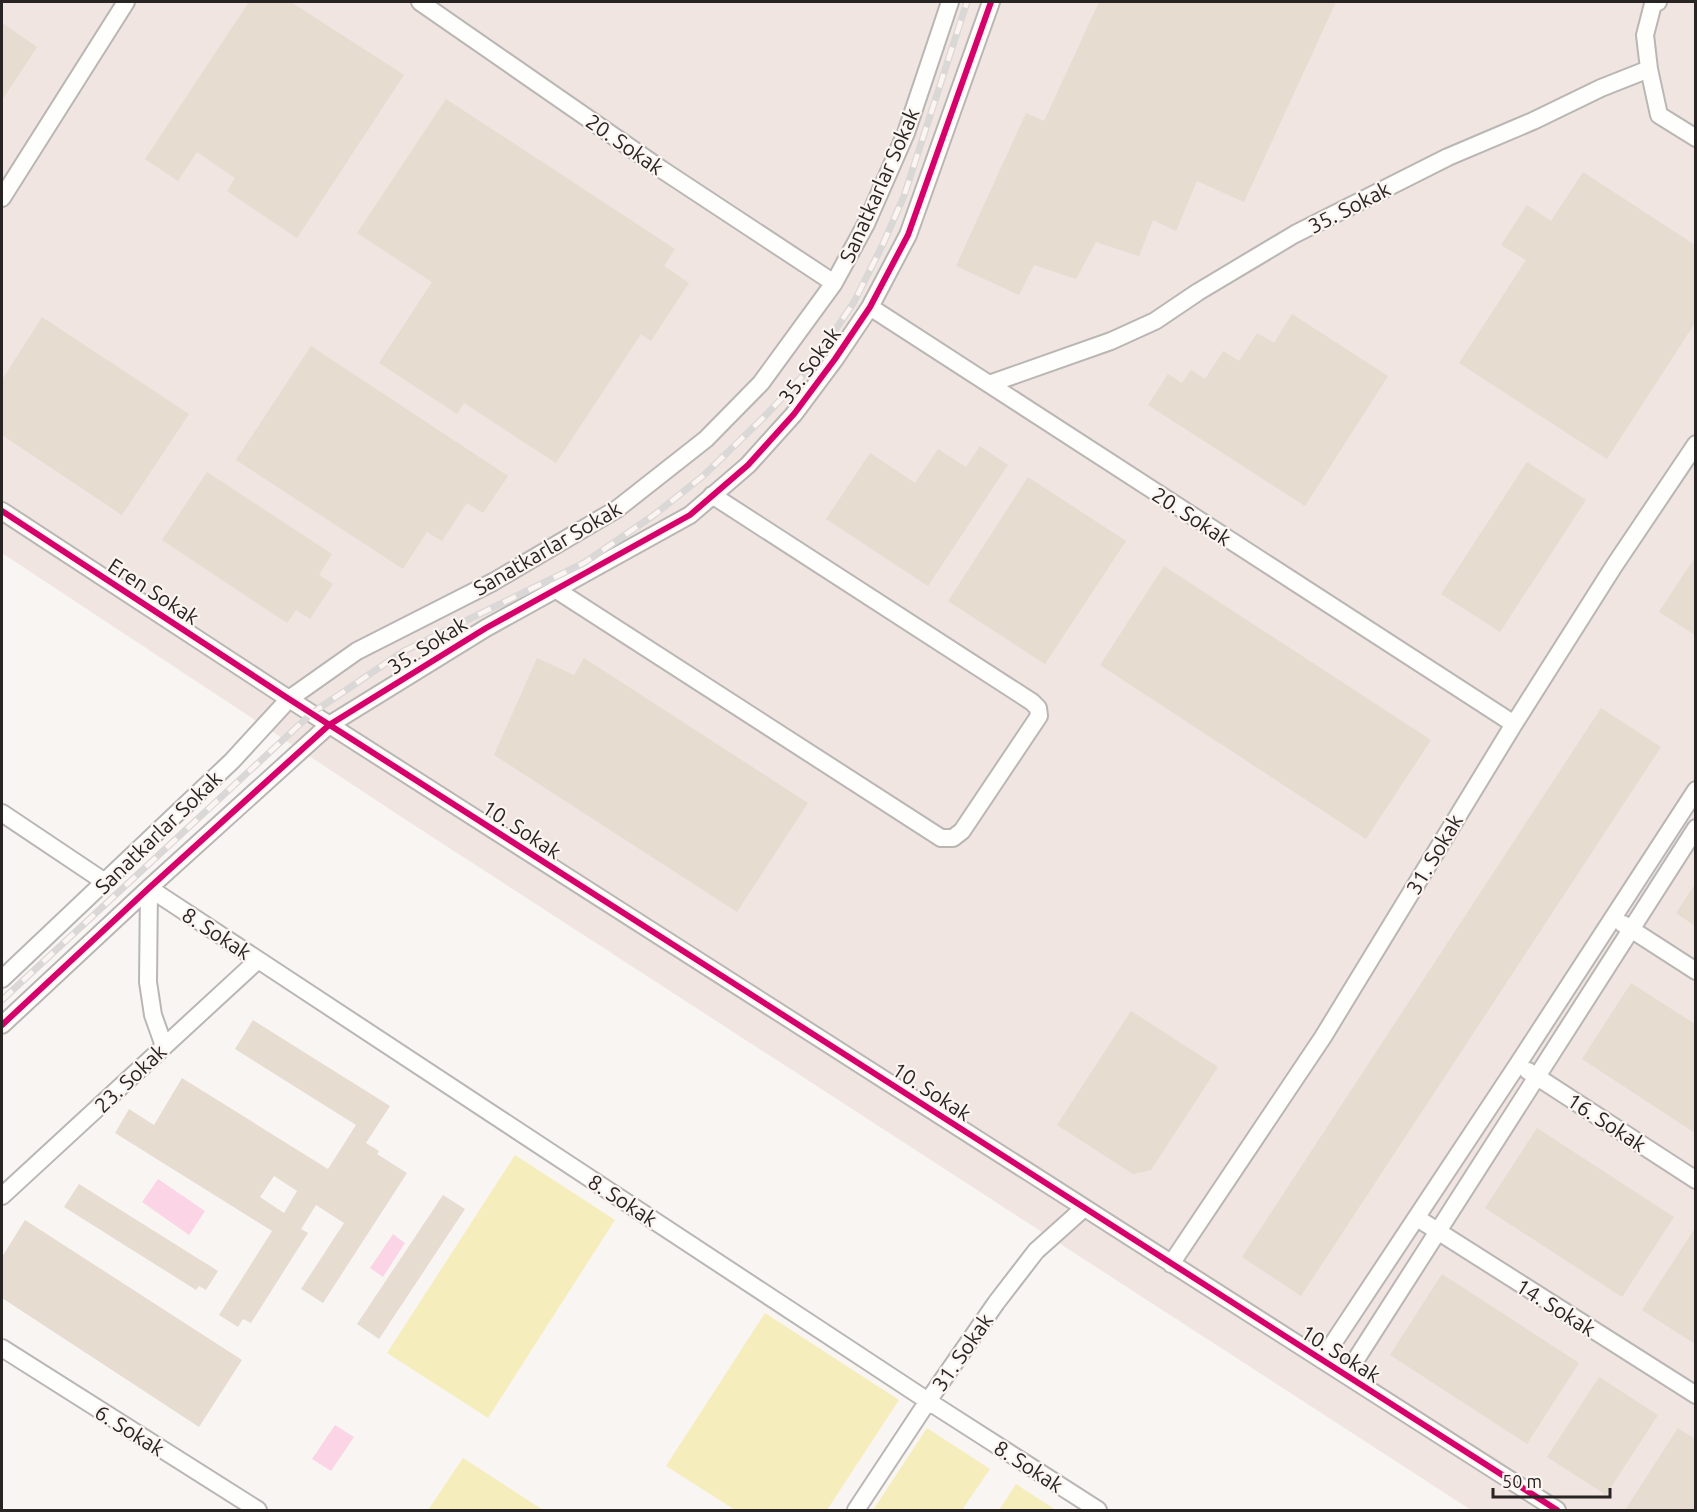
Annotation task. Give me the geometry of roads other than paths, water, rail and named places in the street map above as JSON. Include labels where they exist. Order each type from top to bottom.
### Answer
[{"type":"street","points":[[2,198],[126,2]]},
{"type":"street","name":"20. Sokak","points":[[420,2],[661,169],[834,283]]},
{"type":"street","name":"Sanatkarlar Sokak","points":[[2,979],[232,761],[289,699],[357,651],[493,582],[617,509],[706,439],[761,383],[834,283],[866,224],[906,133],[950,2]]},
{"type":"street","name":"35. Sokak","points":[[2,1025],[329,725],[486,628],[690,515],[748,465],[794,414],[870,307],[908,236],[990,2]]},
{"type":"street","points":[[1654,2],[1645,35],[1649,69],[1659,115],[1695,138]]},
{"type":"street","name":"35. Sokak","points":[[989,384],[1112,341],[1155,321],[1198,292],[1295,234],[1448,157],[1533,121],[1601,88],[1649,69]]},
{"type":"street","name":"20. Sokak","points":[[870,307],[1514,724]]},
{"type":"street","name":"31. Sokak","points":[[1171,1264],[1323,1037],[1514,724],[1695,444]]},
{"type":"street","points":[[555,589],[941,838],[953,838],[962,831],[1039,716],[1038,708],[712,495]]},
{"type":"street","name":"Eren Sokak","points":[[2,511],[289,699]]},
{"type":"street","name":"10. Sokak","points":[[289,699],[1557,1510]]},
{"type":"street","points":[[1322,1360],[1518,1064],[1695,790]]},
{"type":"street","points":[[2,813],[105,882]]},
{"type":"street","points":[[1346,1375],[1695,828]]},
{"type":"street","points":[[149,888],[148,982],[153,1015],[164,1046]]},
{"type":"street","name":"8. Sokak","points":[[149,888],[928,1401],[1098,1510]]},
{"type":"street","points":[[1612,917],[1695,971]]},
{"type":"street","name":"23. Sokak","points":[[2,1196],[258,960]]},
{"type":"street","name":"16. Sokak","points":[[1518,1064],[1695,1180]]},
{"type":"street","name":"31. Sokak","points":[[856,1510],[996,1303],[1036,1251],[1084,1208]]},
{"type":"street","name":"14. Sokak","points":[[1417,1218],[1695,1395]]},
{"type":"street","name":"6. Sokak","points":[[2,1348],[258,1510]]},
{"type":"railway","points":[[2,1000],[312,713],[404,651],[584,563],[654,515],[703,476],[763,418],[800,379],[826,344],[854,302],[883,244],[904,196],[967,2]]}]
